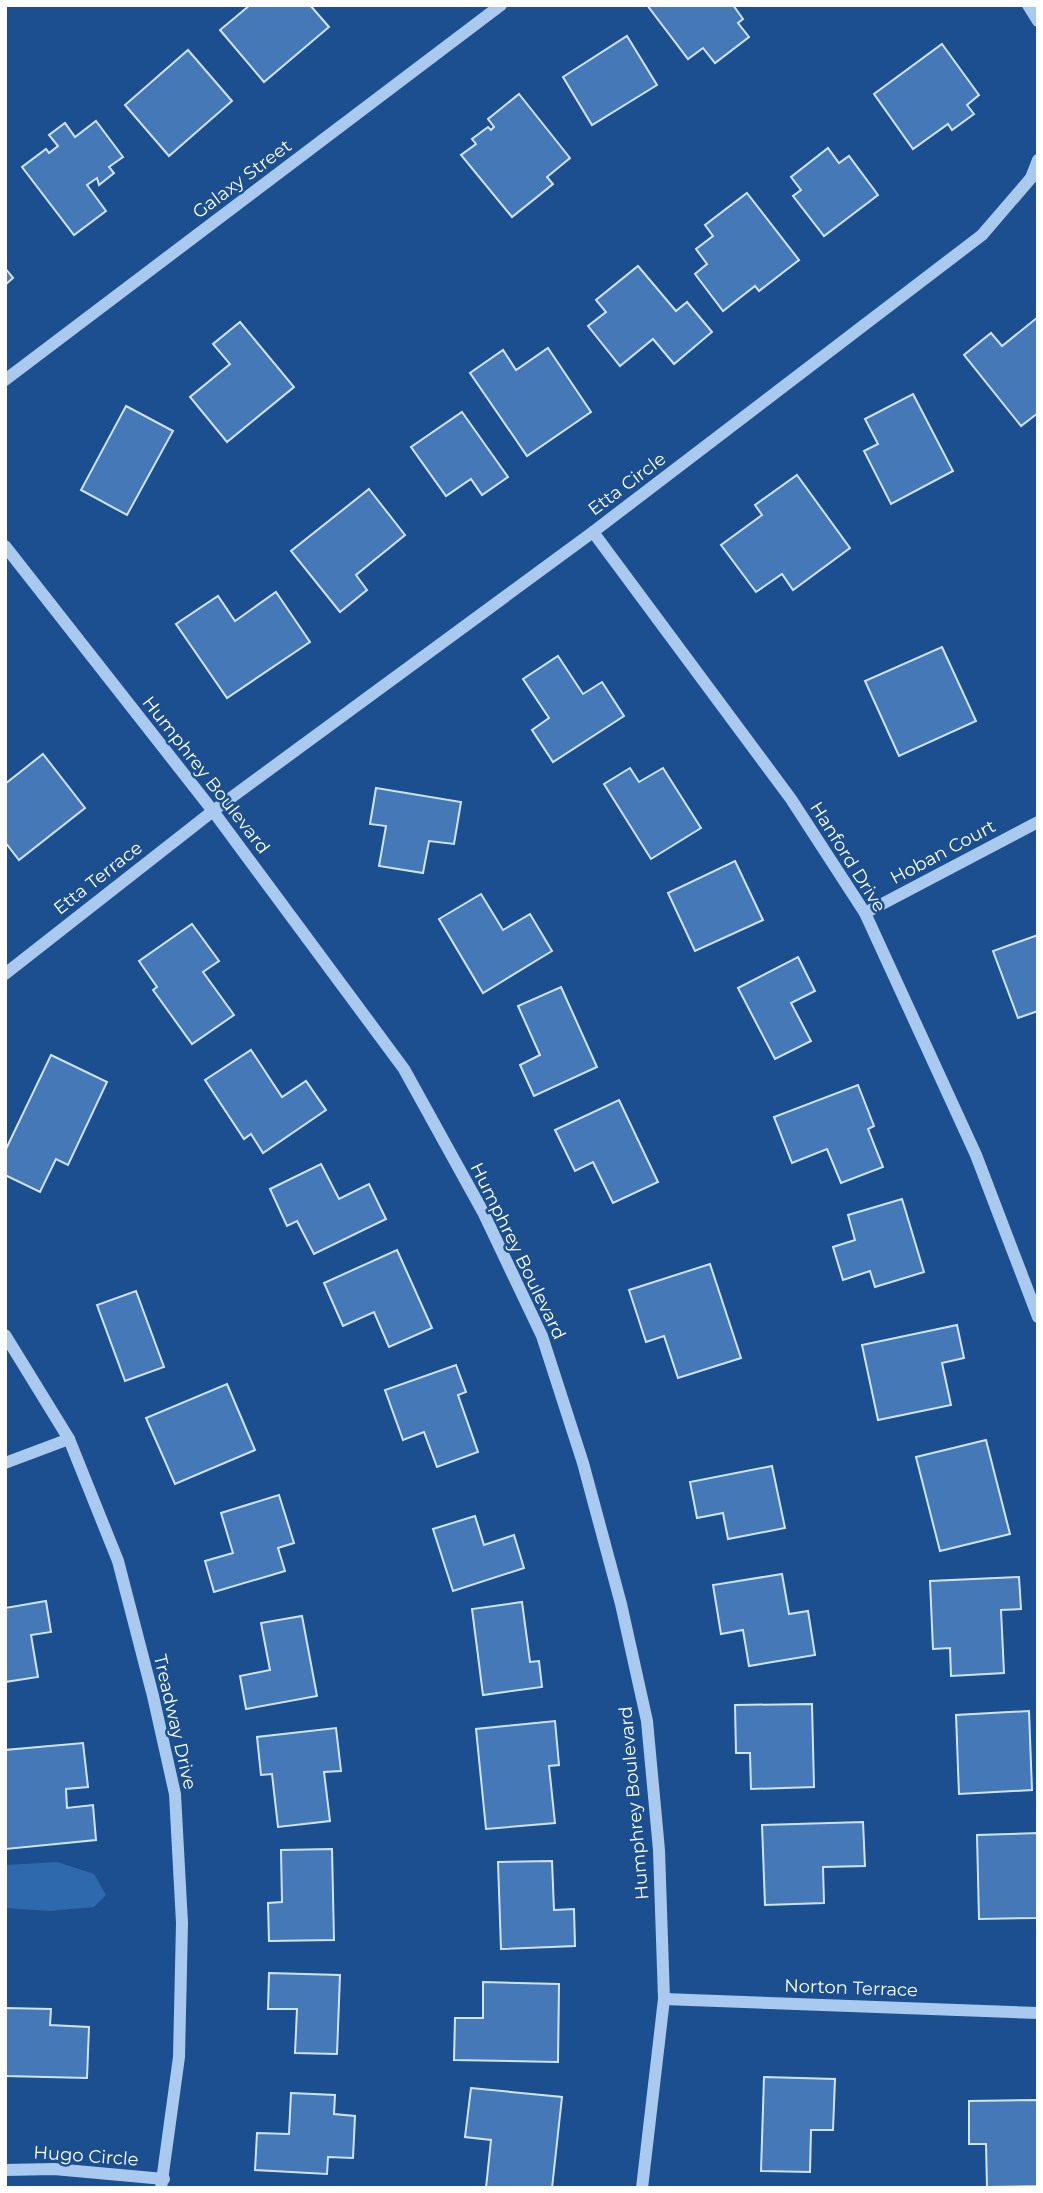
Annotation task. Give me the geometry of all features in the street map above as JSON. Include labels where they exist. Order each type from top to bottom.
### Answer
[{"type":"street","name":"Galaxy Street","points":[[5,380],[501,5]]},
{"type":"street","points":[[1028,5],[1038,21]]},
{"type":"street","name":"Etta Circle","points":[[213,811],[593,533],[982,235],[1031,178],[1038,160]]},
{"type":"street","name":"Hanford Drive","points":[[593,533],[791,799],[865,913],[976,1155],[1038,1317]]},
{"type":"street","name":"Humphrey Boulevard","points":[[5,546],[213,811],[404,1069],[483,1212],[542,1336],[583,1463],[621,1604],[647,1721],[659,1850],[664,1998],[642,2188]]},
{"type":"street","name":"Etta Terrace","points":[[5,974],[213,811]]},
{"type":"street","name":"Hoban Court","points":[[865,913],[1038,822]]},
{"type":"street","name":"Treadway Drive","points":[[5,1335],[68,1439],[118,1561],[175,1794],[182,1923],[179,2057],[162,2183]]},
{"type":"street","points":[[5,1463],[68,1439]]},
{"type":"street","name":"Norton Terrace","points":[[664,1998],[1038,2013]]},
{"type":"street","name":"Hugo Circle","points":[[5,2169],[54,2169],[162,2183]]},
{"type":"shaded area","points":[[57,1862],[94,1874],[106,1895],[94,1907],[49,1911],[5,1908],[5,1865]]},
{"type":"building","points":[[250,5],[310,5],[329,27],[264,82],[220,30]]},
{"type":"building","points":[[647,5],[733,5],[743,19],[738,23],[749,37],[715,63],[703,48],[688,59]]},
{"type":"building","points":[[627,36],[657,85],[592,125],[563,77]]},
{"type":"building","points":[[942,44],[979,95],[967,105],[974,114],[952,130],[948,124],[913,149],[874,94]]},
{"type":"building","points":[[188,50],[232,101],[169,156],[125,105]]},
{"type":"building","points":[[519,94],[570,158],[547,177],[553,184],[512,217],[461,155],[476,144],[472,139],[488,127],[491,130],[494,127],[488,119]]},
{"type":"building","points":[[96,121],[123,157],[109,167],[114,173],[99,185],[97,178],[87,185],[106,211],[74,235],[22,167],[46,149],[49,153],[58,146],[49,135],[65,123],[75,137]]},
{"type":"building","points":[[828,148],[839,163],[849,156],[878,195],[824,236],[793,196],[801,190],[791,177]]},
{"type":"building","points":[[747,193],[799,260],[759,291],[755,286],[723,311],[695,274],[707,264],[696,249],[713,236],[705,225]]},
{"type":"building","points":[[638,266],[676,311],[687,302],[712,332],[674,364],[653,339],[620,366],[588,326],[606,312],[596,300]]},
{"type":"building","points":[[5,268],[13,278],[5,285]]},
{"type":"building","points":[[1038,317],[1038,413],[1021,426],[964,355],[991,333],[1002,346]]},
{"type":"building","points":[[240,322],[294,387],[227,442],[190,397],[230,364],[213,344]]},
{"type":"building","points":[[548,348],[591,412],[527,456],[470,373],[503,350],[516,370]]},
{"type":"building","points":[[913,394],[953,471],[891,504],[864,451],[878,444],[865,419]]},
{"type":"building","points":[[126,406],[173,431],[127,515],[81,490]]},
{"type":"building","points":[[462,412],[508,477],[482,495],[471,479],[446,496],[411,447]]},
{"type":"building","points":[[797,475],[850,548],[793,590],[782,574],[756,592],[721,545],[762,515],[755,505]]},
{"type":"building","points":[[369,489],[405,535],[356,575],[367,590],[340,612],[291,551]]},
{"type":"building","points":[[276,592],[310,642],[227,698],[176,624],[218,596],[235,621]]},
{"type":"building","points":[[942,647],[976,721],[899,756],[865,681]]},
{"type":"building","points":[[558,656],[583,694],[602,682],[624,716],[553,762],[532,730],[549,718],[523,679]]},
{"type":"building","points":[[43,754],[85,808],[19,860],[5,842],[5,784]]},
{"type":"building","points":[[630,768],[639,782],[663,768],[701,828],[651,859],[604,784]]},
{"type":"building","points":[[376,788],[461,802],[454,844],[429,841],[423,873],[379,866],[386,826],[370,824]]},
{"type":"building","points":[[735,861],[763,920],[695,951],[668,893]]},
{"type":"building","points":[[481,894],[503,930],[530,914],[552,951],[483,993],[439,919]]},
{"type":"building","points":[[192,924],[219,961],[203,972],[234,1015],[192,1044],[153,990],[157,987],[139,961]]},
{"type":"building","points":[[1038,935],[1038,1011],[1018,1018],[993,951]]},
{"type":"building","points":[[798,957],[815,991],[791,1003],[811,1041],[775,1059],[738,988]]},
{"type":"building","points":[[561,987],[597,1067],[534,1096],[520,1065],[540,1055],[518,1006]]},
{"type":"building","points":[[251,1050],[282,1097],[306,1081],[326,1110],[263,1153],[251,1134],[244,1139],[205,1080]]},
{"type":"building","points":[[51,1055],[107,1082],[68,1165],[56,1159],[40,1192],[5,1175],[5,1151]]},
{"type":"building","points":[[858,1085],[874,1126],[868,1129],[883,1167],[841,1183],[827,1149],[792,1163],[774,1117]]},
{"type":"building","points":[[619,1100],[658,1182],[613,1203],[593,1162],[575,1171],[555,1130]]},
{"type":"building","points":[[321,1164],[339,1199],[369,1184],[386,1219],[314,1254],[297,1221],[287,1226],[270,1189]]},
{"type":"building","points":[[902,1199],[924,1272],[875,1287],[870,1271],[843,1280],[833,1247],[855,1240],[848,1215]]},
{"type":"building","points":[[397,1250],[432,1328],[389,1347],[374,1312],[343,1326],[324,1283]]},
{"type":"building","points":[[710,1264],[741,1358],[678,1378],[664,1336],[646,1342],[629,1290]]},
{"type":"building","points":[[136,1291],[164,1367],[125,1381],[97,1305]]},
{"type":"building","points":[[957,1325],[964,1358],[942,1363],[951,1405],[878,1420],[862,1345]]},
{"type":"building","points":[[456,1365],[466,1392],[458,1395],[478,1452],[437,1467],[424,1432],[403,1440],[385,1390]]},
{"type":"building","points":[[227,1384],[255,1450],[175,1484],[146,1418]]},
{"type":"building","points":[[986,1440],[1010,1534],[940,1551],[916,1457]]},
{"type":"building","points":[[772,1466],[785,1528],[728,1539],[723,1513],[697,1518],[690,1482]]},
{"type":"building","points":[[279,1495],[294,1543],[278,1548],[285,1571],[214,1592],[205,1561],[233,1553],[221,1513]]},
{"type":"building","points":[[475,1516],[484,1545],[514,1535],[524,1568],[453,1591],[433,1529]]},
{"type":"building","points":[[782,1574],[789,1614],[808,1611],[815,1655],[749,1666],[743,1630],[721,1634],[713,1585]]},
{"type":"building","points":[[1019,1577],[1021,1609],[1001,1610],[1004,1673],[951,1676],[950,1648],[933,1649],[930,1581]]},
{"type":"building","points":[[46,1601],[51,1632],[31,1635],[38,1677],[5,1682],[5,1608]]},
{"type":"building","points":[[522,1602],[530,1662],[539,1661],[542,1687],[483,1695],[472,1609]]},
{"type":"building","points":[[302,1616],[317,1696],[246,1709],[240,1676],[270,1670],[261,1623]]},
{"type":"building","points":[[812,1704],[814,1787],[751,1789],[750,1753],[736,1753],[735,1705]]},
{"type":"building","points":[[1029,1711],[1032,1790],[959,1794],[956,1715]]},
{"type":"building","points":[[555,1721],[559,1765],[549,1766],[555,1823],[486,1829],[476,1729]]},
{"type":"building","points":[[336,1728],[341,1771],[324,1772],[330,1821],[278,1827],[272,1774],[261,1775],[257,1737]]},
{"type":"building","points":[[83,1743],[88,1787],[66,1789],[67,1808],[93,1805],[96,1840],[6,1849],[5,1750]]},
{"type":"building","points":[[863,1822],[865,1866],[823,1867],[824,1903],[765,1905],[762,1825]]},
{"type":"building","points":[[1038,1833],[1038,1918],[979,1919],[977,1835]]},
{"type":"building","points":[[332,1849],[334,1940],[269,1941],[268,1903],[282,1902],[281,1850]]},
{"type":"building","points":[[552,1861],[554,1910],[574,1909],[575,1946],[501,1949],[498,1862]]},
{"type":"building","points":[[269,1973],[340,1975],[337,2054],[295,2053],[297,2009],[268,2009]]},
{"type":"building","points":[[483,1982],[559,1984],[558,2062],[454,2060],[455,2018],[483,2018]]},
{"type":"building","points":[[5,2008],[51,2009],[50,2025],[89,2027],[87,2078],[5,2076]]},
{"type":"building","points":[[764,2077],[835,2079],[833,2130],[811,2130],[810,2172],[761,2171]]},
{"type":"building","points":[[471,2088],[562,2097],[552,2188],[486,2188],[491,2140],[465,2137]]},
{"type":"building","points":[[291,2093],[335,2095],[334,2114],[355,2116],[353,2158],[328,2157],[327,2174],[255,2170],[257,2133],[289,2134]]},
{"type":"building","points":[[1038,2100],[1038,2186],[987,2187],[986,2144],[969,2144],[969,2101]]}]
